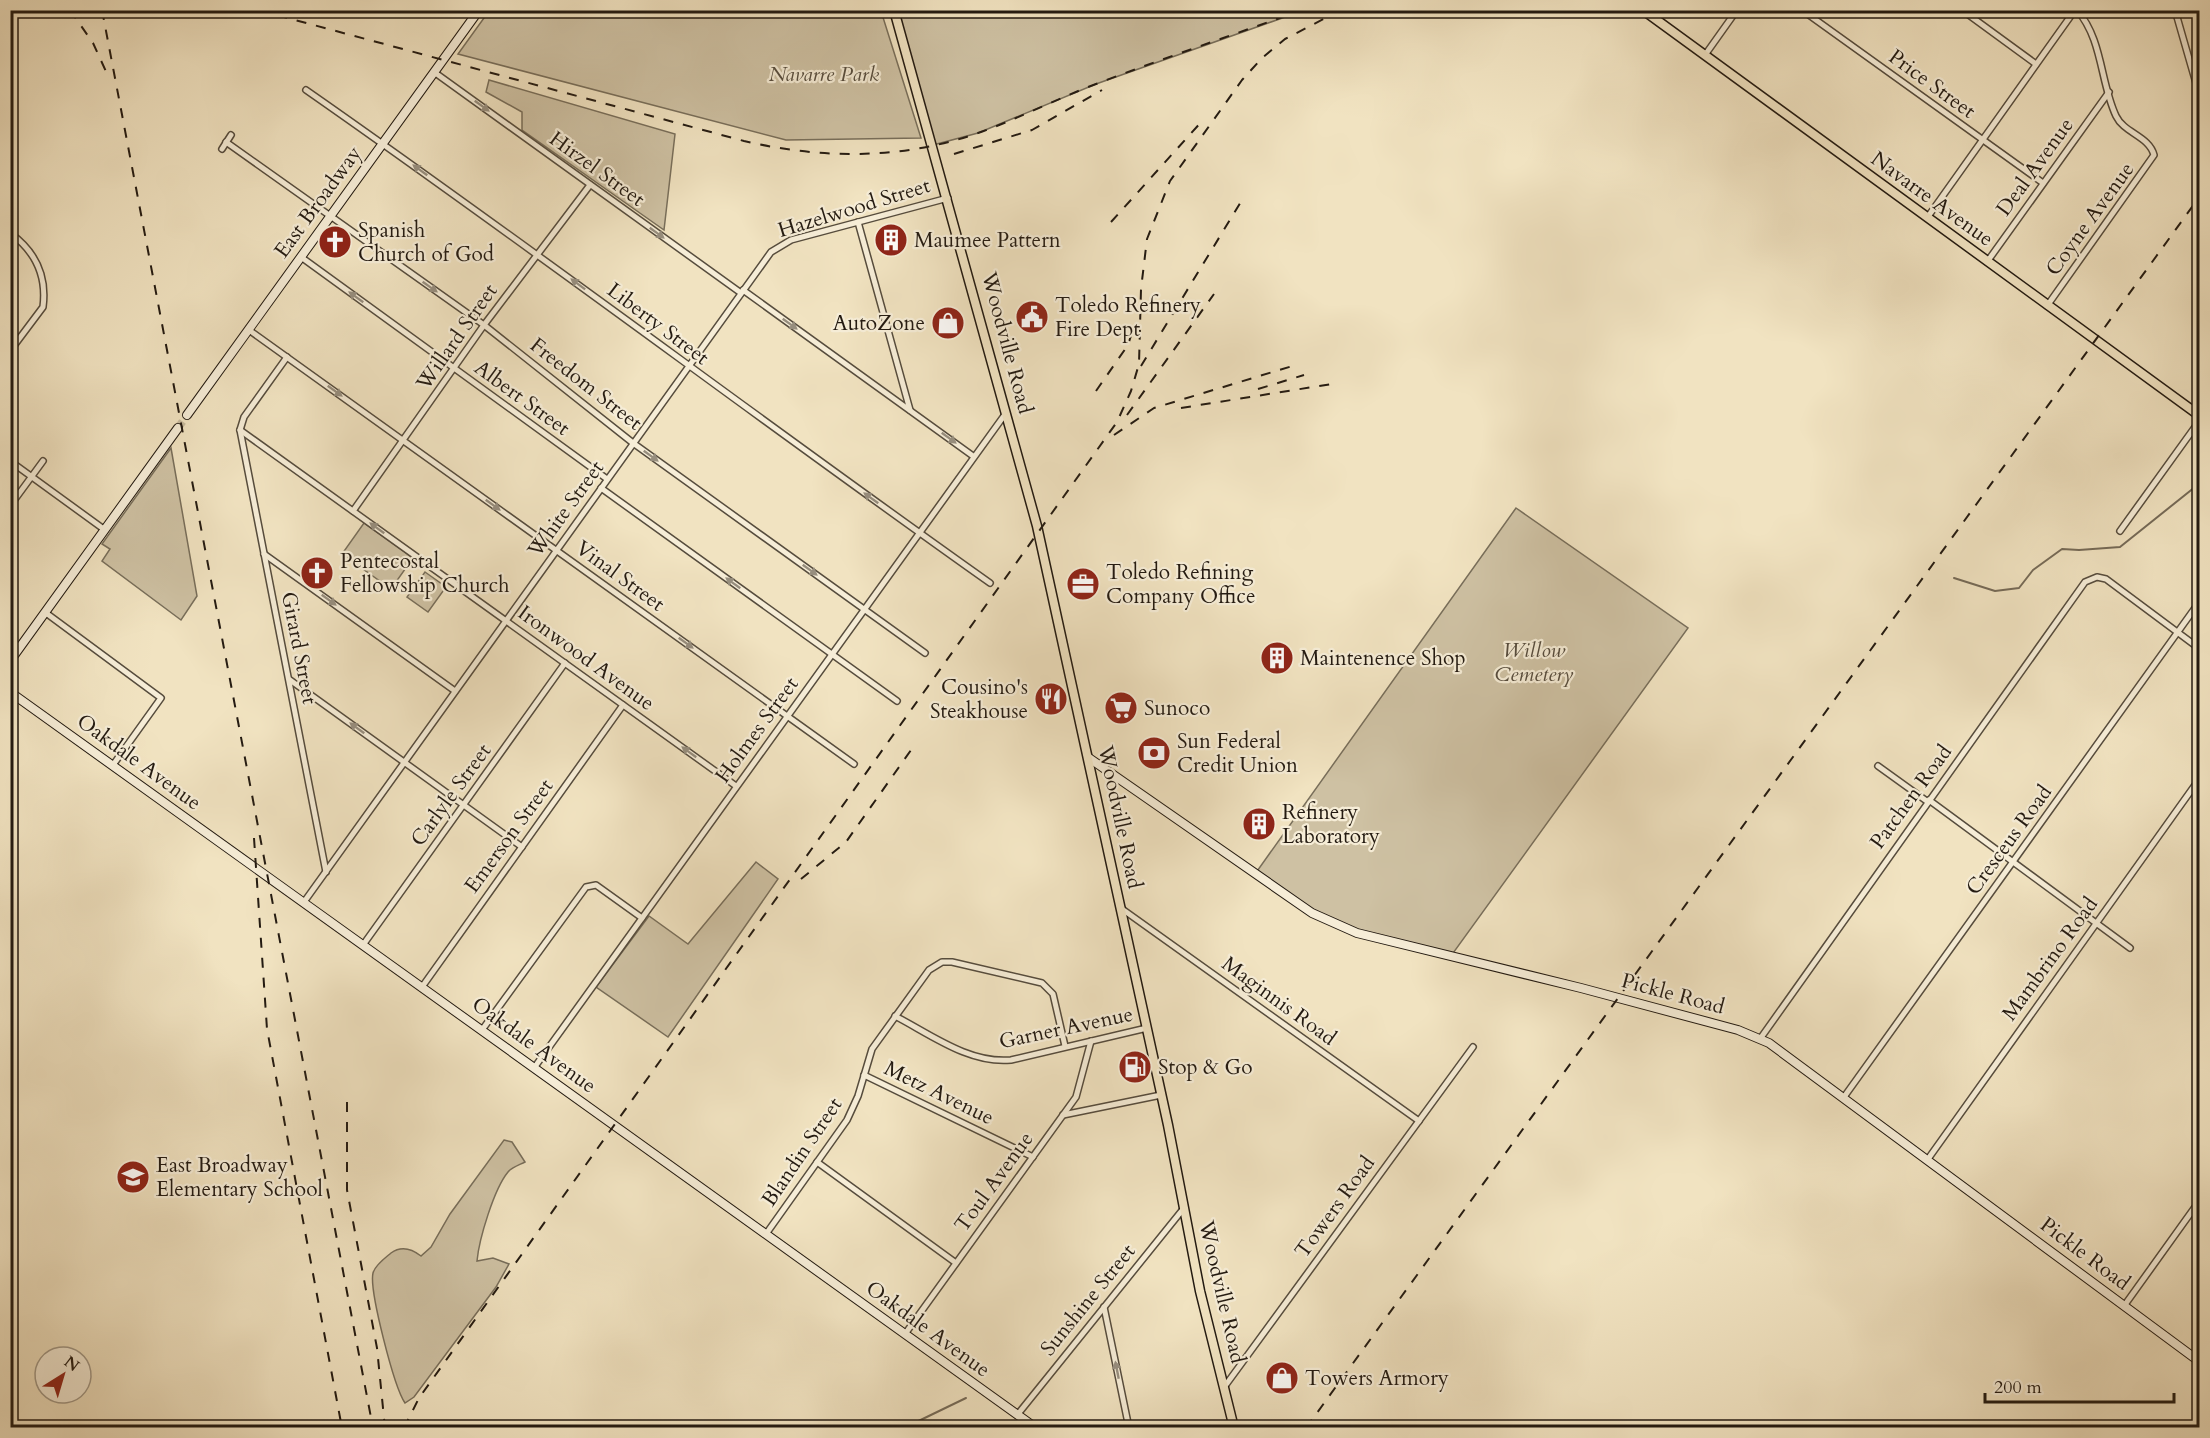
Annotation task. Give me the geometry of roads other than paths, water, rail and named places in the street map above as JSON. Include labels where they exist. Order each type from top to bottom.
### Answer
[{"type":"main road","name":"Woodville Road","points":[[894,10],[948,198],[1037,526],[1185,1206],[1200,1291],[1234,1428]]},
{"type":"main road","name":"Navarre Avenue","points":[[1643,10],[2199,418]]},
{"type":"street","name":"East Broadway","points":[[188,415],[479,10]]},
{"type":"street","points":[[1704,56],[1737,10]]},
{"type":"street","name":"Price Street","points":[[1802,10],[2043,183]]},
{"type":"street","points":[[1962,10],[2037,64]]},
{"type":"street","points":[[1927,218],[2076,10],[2095,41],[2109,92]]},
{"type":"street","points":[[2175,10],[2199,97]]},
{"type":"street","name":"Hirzel Street","points":[[434,72],[973,456]]},
{"type":"street","name":"Liberty Street","points":[[306,90],[537,254],[687,367],[990,583]]},
{"type":"street","name":"Coyne Avenue","points":[[2047,306],[2153,160],[2153,150],[2119,120],[2109,92]]},
{"type":"street","name":"Deal Avenue","points":[[1987,262],[2109,92]]},
{"type":"street","points":[[222,149],[231,135]]},
{"type":"street","name":"Freedom Street","points":[[226,142],[484,325],[633,443],[926,653]]},
{"type":"street","name":"Willard Street","points":[[353,511],[484,325],[590,185]]},
{"type":"street","name":"Hazelwood Street","points":[[771,252],[791,240],[948,198]]},
{"type":"street","points":[[858,222],[910,410]]},
{"type":"street","points":[[10,233],[25,243],[37,260],[44,300],[43,308],[10,351]]},
{"type":"street","name":"White Street","points":[[304,902],[771,252]]},
{"type":"street","name":"Albert Street","points":[[301,257],[607,479]]},
{"type":"street","name":"Vinal Street","points":[[249,330],[855,764]]},
{"type":"street","points":[[240,430],[244,417],[287,357]]},
{"type":"street","name":"Holmes Street","points":[[534,1068],[1007,411]]},
{"type":"street","points":[[2120,531],[2199,418]]},
{"type":"street","points":[[10,661],[178,428]]},
{"type":"street","name":"Ironwood Avenue","points":[[240,430],[736,786]]},
{"type":"street","name":"Girard Street","points":[[240,430],[326,872]]},
{"type":"street","points":[[10,461],[105,530]]},
{"type":"street","points":[[10,506],[42,461]]},
{"type":"street","points":[[601,488],[897,701]]},
{"type":"street","points":[[264,554],[455,691]]},
{"type":"street","name":"Patchen Road","points":[[1760,1039],[2082,586],[2093,579],[2102,577],[2177,633]]},
{"type":"street","name":"Cresceus Road","points":[[1844,1097],[2199,601]]},
{"type":"street","points":[[46,613],[161,698],[113,765]]},
{"type":"street","points":[[2177,633],[2199,649]]},
{"type":"street","name":"Carlyle Street","points":[[363,945],[565,663]]},
{"type":"street","points":[[289,679],[522,847]]},
{"type":"street","name":"Oakdale Avenue","points":[[10,692],[1036,1428]]},
{"type":"street","name":"Emerson Street","points":[[422,987],[623,705]]},
{"type":"street","name":"Pickle Road","points":[[1089,758],[1295,902],[1332,923],[1358,933],[1590,990],[1737,1030],[1760,1039],[1844,1097],[2199,1362]]},
{"type":"street","points":[[1878,766],[2130,948]]},
{"type":"street","name":"Mambrino Road","points":[[1928,1159],[2199,778]]},
{"type":"street","points":[[482,1030],[584,890],[593,884],[642,918]]},
{"type":"street","name":"Maginnis Road","points":[[1121,908],[1419,1121]]},
{"type":"street","name":"Blandin Street","points":[[766,1234],[850,1115],[872,1049],[929,970],[942,962],[952,962],[1030,978],[1047,986],[1055,1000],[1065,1046]]},
{"type":"street","name":"Garner Avenue","points":[[895,1016],[982,1059],[1011,1060],[1147,1028]]},
{"type":"street","name":"Toul Avenue","points":[[905,1334],[1076,1097],[1091,1041]]},
{"type":"street","name":"Towers Road","points":[[1225,1386],[1473,1047]]},
{"type":"street","name":"Metz Avenue","points":[[864,1075],[1033,1157]]},
{"type":"street","points":[[1063,1115],[1161,1095]]},
{"type":"street","points":[[817,1161],[956,1263]]},
{"type":"street","points":[[2124,1306],[2199,1200]]},
{"type":"street","name":"Sunshine Street","points":[[1018,1414],[1185,1206]]},
{"type":"street","points":[[1104,1307],[1129,1428]]},
{"type":"waterway","points":[[1954,578],[1995,591],[2019,588],[2033,570],[2062,549],[2120,547],[2200,483]]},
{"type":"waterway","points":[[904,1428],[966,1398]]},
{"type":"tunnel","points":[[178,428],[187,415]]},
{"type":"railway","points":[[70,10],[93,43],[109,78]]},
{"type":"railway","points":[[102,10],[373,1428]]},
{"type":"railway","points":[[258,10],[744,141],[802,151],[861,154],[920,148],[978,133],[1096,84],[1302,10]]},
{"type":"railway","points":[[404,1428],[419,1398],[1117,422],[1131,391],[1139,364],[1141,289],[1147,239],[1170,181],[1242,80],[1262,58],[1285,39],[1341,10]]},
{"type":"railway","points":[[954,154],[1032,130],[1102,90]]},
{"type":"railway","points":[[1111,222],[1203,120]]},
{"type":"railway","points":[[1306,1428],[2200,196]]},
{"type":"railway","points":[[1141,366],[1242,200]]},
{"type":"railway","points":[[1127,415],[1214,294]]},
{"type":"railway","points":[[1096,391],[1128,345],[1135,323]]},
{"type":"railway","points":[[1114,435],[1154,408],[1299,364]]},
{"type":"railway","points":[[1258,389],[1304,375]]},
{"type":"railway","points":[[1181,408],[1338,383]]},
{"type":"railway","points":[[801,879],[846,842],[916,743]]},
{"type":"railway","points":[[254,838],[267,1029],[342,1428]]},
{"type":"railway","points":[[347,1102],[347,1190],[377,1348],[385,1428]]},
{"type":"place","name":"Maumee Pattern","points":[[891,240]]},
{"type":"place","name":"Spanish Church of God","points":[[335,242]]},
{"type":"place","name":"Toledo Refinery Fire Dept","points":[[1032,317]]},
{"type":"place","name":"AutoZone","points":[[948,323]]},
{"type":"place","name":"Pentecostal Fellowship Church","points":[[317,573]]},
{"type":"place","name":"Toledo Refining Company Office","points":[[1083,584]]},
{"type":"place","name":"Maintenence Shop","points":[[1277,658]]},
{"type":"place","name":"Cousino's Steakhouse","points":[[1051,699]]},
{"type":"place","name":"Sunoco","points":[[1121,708]]},
{"type":"place","name":"Sun Federal Credit Union","points":[[1154,753]]},
{"type":"place","name":"Refinery Laboratory","points":[[1259,824]]},
{"type":"place","name":"Stop & Go","points":[[1135,1067]]},
{"type":"place","name":"East Broadway Elementary School","points":[[133,1177]]},
{"type":"place","name":"Towers Armory","points":[[1282,1378]]},
{"type":"park label","name":"Navarre Park","points":[[824,74]]},
{"type":"park label","name":"Willow Cemetery","points":[[1534,662]]}]
